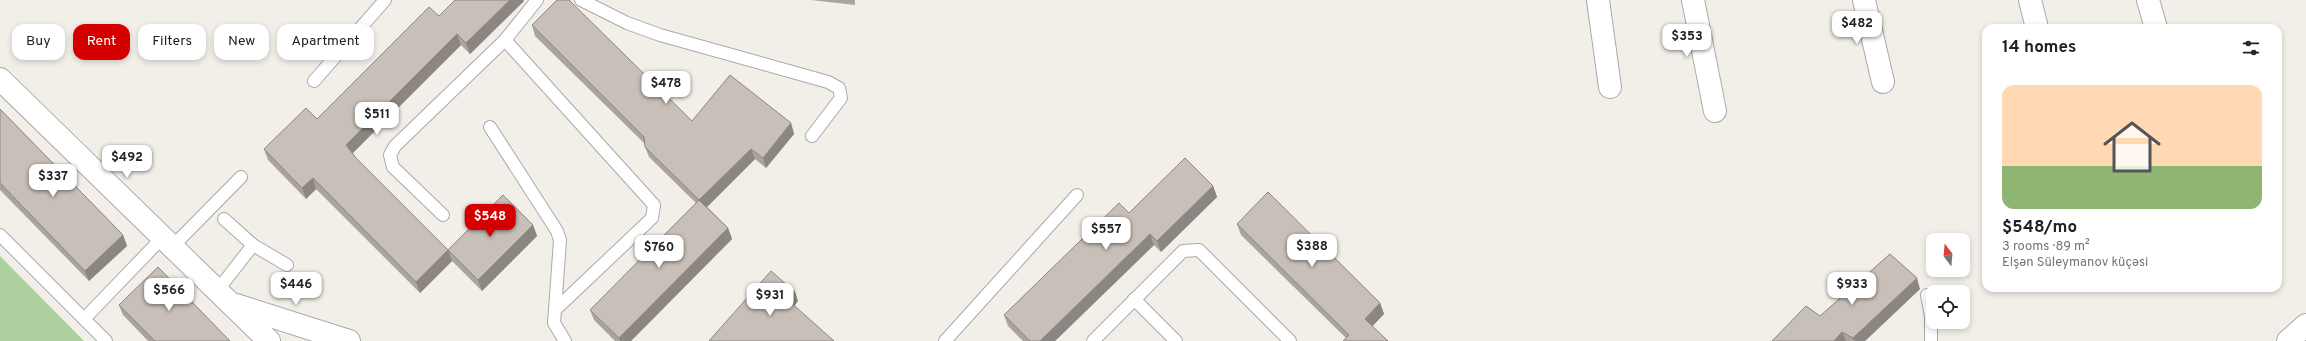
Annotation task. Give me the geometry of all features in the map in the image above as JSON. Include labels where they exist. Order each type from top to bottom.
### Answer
[{"type":"street","points":[[1598,0],[1610,87]]},
{"type":"street","points":[[1693,0],[1715,110]]},
{"type":"street","points":[[1864,0],[1883,82]]},
{"type":"street","points":[[2030,0],[2036,24]]},
{"type":"street","points":[[2148,0],[2155,24]]},
{"type":"street","points":[[0,79],[269,341]]},
{"type":"street","points":[[225,297],[349,341]]},
{"type":"street","points":[[2288,341],[2306,325]]},
{"type":"lane","points":[[314,81],[385,0]]},
{"type":"lane","points":[[443,215],[393,167],[390,155],[395,146],[505,40],[537,0]]},
{"type":"lane","points":[[581,0],[627,23],[660,35],[828,82],[839,88],[841,98],[812,136]]},
{"type":"lane","points":[[505,40],[654,205],[652,218],[555,310]]},
{"type":"lane","points":[[490,128],[557,231],[560,240],[554,322],[565,341]]},
{"type":"lane","points":[[84,319],[167,242],[241,177]]},
{"type":"lane","points":[[945,341],[1077,195]]},
{"type":"lane","points":[[224,219],[253,245],[286,264]]},
{"type":"lane","points":[[0,235],[106,341]]},
{"type":"lane","points":[[225,297],[253,245]]},
{"type":"lane","points":[[1093,341],[1182,250],[1199,250],[1290,341]]},
{"type":"lane","points":[[1134,299],[1176,341]]},
{"type":"lane","points":[[1931,329],[1931,341]]},
{"type":"green space","points":[[0,256],[84,341],[0,341]]},
{"type":"building","points":[[455,0],[510,0],[466,43],[457,34],[346,145],[356,158],[448,250],[416,282],[313,178],[302,188],[264,149],[306,108],[317,119],[429,7],[439,16]]},
{"type":"building","points":[[557,0],[569,0],[692,121],[730,75],[791,123],[763,158],[751,149],[699,200],[645,147],[644,137],[532,25]]},
{"type":"building","points":[[0,109],[123,235],[85,271],[0,183]]},
{"type":"building","points":[[1185,158],[1213,186],[1157,241],[1150,234],[1040,341],[1030,341],[1004,315],[1119,203],[1129,213]]},
{"type":"building","points":[[1268,192],[1380,303],[1365,319],[1388,341],[1343,341],[1349,335],[1237,224]]},
{"type":"building","points":[[503,195],[533,225],[478,280],[448,250]]},
{"type":"building","points":[[699,200],[728,228],[619,338],[590,310]]},
{"type":"building","points":[[1890,254],[1917,278],[1853,338],[1842,332],[1834,341],[1772,341],[1806,306],[1820,316]]},
{"type":"building","points":[[158,267],[230,341],[155,341],[119,305]]},
{"type":"building","points":[[771,271],[795,292],[788,300],[834,341],[709,341]]}]
